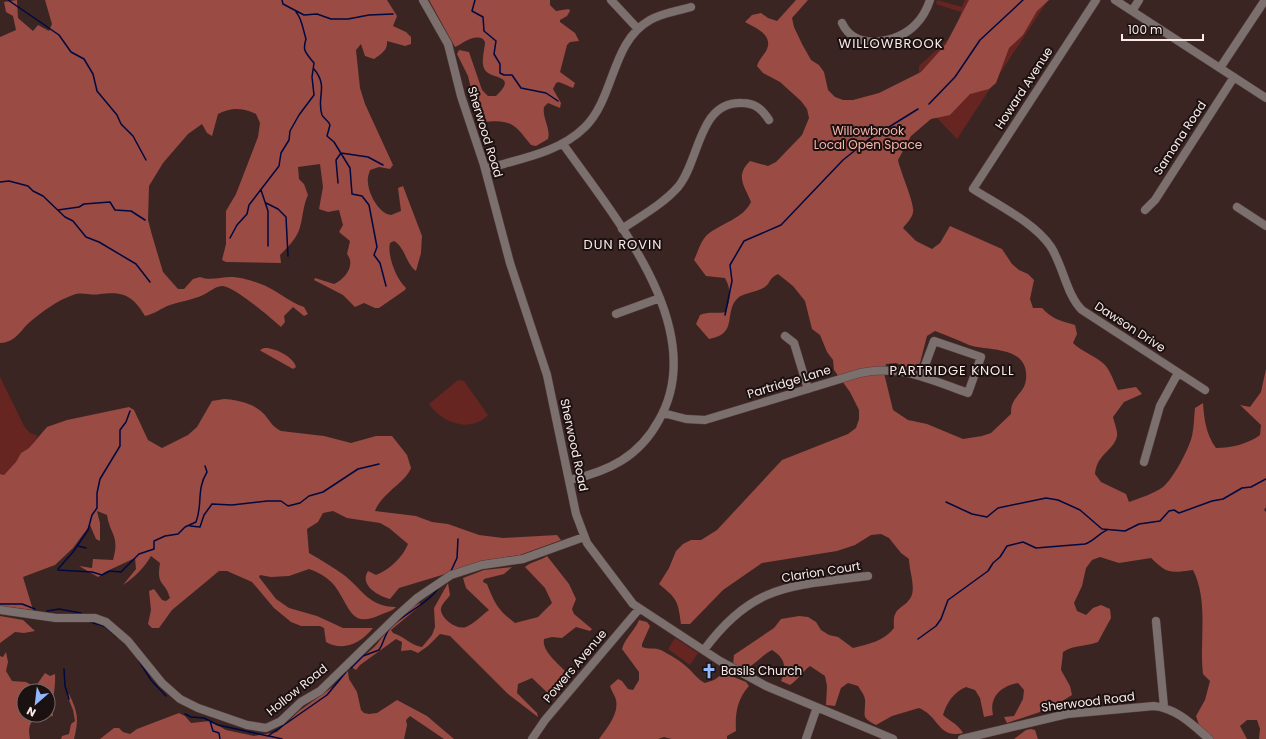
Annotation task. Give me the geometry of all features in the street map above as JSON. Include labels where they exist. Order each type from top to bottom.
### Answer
[{"type":"street","name":"Sherwood Road","points":[[423,0],[448,44],[461,96],[485,169],[510,264],[547,376],[576,514],[584,537],[627,597],[639,609],[741,673],[893,739]]},
{"type":"street","points":[[611,0],[638,29]]},
{"type":"street","points":[[842,23],[845,30],[856,38],[872,41],[890,40],[916,25],[927,9],[930,0]]},
{"type":"street","name":"Howard Avenue","points":[[973,189],[1096,0]]},
{"type":"street","points":[[1115,0],[1266,98]]},
{"type":"street","points":[[1132,11],[1139,0]]},
{"type":"street","points":[[1220,68],[1265,0]]},
{"type":"street","points":[[485,169],[547,151],[563,144],[585,127],[598,111],[605,98],[623,51],[638,29],[658,16],[691,7]]},
{"type":"street","name":"Samona Road","points":[[1145,210],[1155,200],[1234,77]]},
{"type":"street","points":[[622,229],[663,201],[679,186],[689,168],[708,121],[719,109],[734,103],[751,104],[763,111],[769,120]]},
{"type":"street","points":[[563,144],[646,266],[660,298],[670,336],[674,368],[670,394],[663,413],[649,437],[619,463],[594,475],[570,480]]},
{"type":"street","name":"Dawson Drive","points":[[973,189],[1031,227],[1044,238],[1056,255],[1074,300],[1082,310],[1205,390]]},
{"type":"street","points":[[1237,207],[1266,226]]},
{"type":"street","points":[[616,314],[660,298]]},
{"type":"street","points":[[785,336],[794,343],[808,389]]},
{"type":"street","name":"Partridge Lane","points":[[663,413],[686,419],[705,420],[860,373],[879,369],[898,370],[921,376],[968,393],[981,357],[934,340],[921,376]]},
{"type":"street","points":[[1144,462],[1160,406],[1178,373]]},
{"type":"street","name":"Hollow Road","points":[[0,610],[56,618],[95,618],[106,622],[129,642],[162,683],[180,699],[198,708],[246,725],[266,728],[281,721],[301,702],[320,691],[397,616],[418,598],[451,575],[482,565],[523,559],[584,537]]},
{"type":"street","name":"Clarion Court","points":[[704,650],[714,636],[735,615],[758,599],[772,592],[791,587],[868,576]]},
{"type":"street","name":"Powers Avenue","points":[[532,739],[545,720],[639,609]]},
{"type":"street","points":[[1156,621],[1164,707]]},
{"type":"street","name":"Sherwood Road","points":[[962,739],[1067,714],[1154,706],[1164,707],[1181,716],[1209,739]]},
{"type":"street","points":[[806,739],[817,707]]},
{"type":"shaded area","name":"Willowbrook Local Open Space","points":[[937,0],[962,7],[965,0],[1048,0],[957,139],[936,117],[918,89],[919,66],[955,33],[961,12],[936,4]]},
{"type":"shaded area","points":[[0,377],[24,426],[30,433],[38,436],[29,448],[21,453],[16,462],[4,476],[0,474]]},
{"type":"shaded area","points":[[458,380],[464,381],[488,415],[481,421],[465,425],[456,423],[441,416],[429,404]]},
{"type":"shaded area","points":[[675,638],[698,653],[690,665],[668,649]]},
{"type":"green space","points":[[17,0],[18,18],[33,31],[38,25],[49,31],[52,24],[45,0],[387,0],[397,16],[393,26],[406,32],[411,37],[411,44],[405,46],[387,41],[385,49],[374,59],[365,56],[361,44],[356,50],[360,88],[365,104],[393,165],[390,169],[379,167],[370,170],[368,187],[378,207],[382,211],[391,215],[401,211],[398,188],[403,186],[422,236],[421,253],[416,271],[410,264],[401,247],[394,241],[390,243],[389,248],[393,267],[402,284],[406,288],[405,290],[379,308],[375,308],[364,303],[355,307],[343,295],[314,280],[315,278],[334,284],[342,279],[350,267],[347,254],[350,241],[339,232],[343,225],[339,210],[328,212],[319,209],[323,187],[320,164],[298,167],[299,179],[304,184],[308,195],[299,231],[292,242],[280,255],[281,263],[226,262],[222,260],[226,244],[226,211],[236,194],[258,137],[260,123],[256,114],[247,110],[233,109],[218,114],[212,136],[207,133],[202,124],[188,134],[163,163],[149,186],[148,220],[163,272],[178,289],[184,289],[193,279],[200,277],[211,279],[234,277],[248,280],[276,291],[292,302],[304,307],[308,314],[304,316],[293,307],[284,316],[285,322],[281,327],[244,297],[223,286],[215,288],[199,297],[170,305],[145,316],[132,299],[122,294],[79,293],[67,297],[51,306],[27,324],[14,338],[0,343],[0,37],[16,30],[13,16],[6,12],[4,2]]},
{"type":"green space","points":[[429,0],[550,0],[550,5],[556,11],[569,9],[570,11],[567,16],[560,20],[560,22],[575,33],[579,41],[570,42],[567,45],[560,72],[575,83],[573,88],[559,82],[556,83],[553,89],[561,103],[560,108],[548,103],[544,107],[544,115],[549,135],[548,139],[536,146],[531,145],[512,125],[493,121],[484,122],[478,118],[468,76],[457,54],[459,50],[469,52],[482,90],[488,96],[496,96],[505,84],[504,81],[485,70],[483,60],[485,42],[483,39],[472,38],[455,47]]},
{"type":"green space","points":[[796,0],[808,0],[792,18],[794,27],[811,60],[819,65],[824,72],[828,90],[835,97],[843,100],[853,100],[879,93],[921,72],[946,44],[969,0],[1049,0],[1037,11],[1023,35],[1009,48],[996,83],[989,89],[970,94],[950,115],[931,119],[911,136],[898,160],[913,208],[912,216],[903,228],[916,241],[932,249],[940,243],[950,226],[1002,249],[1012,264],[1019,270],[1028,274],[1034,280],[1030,299],[1033,308],[1042,308],[1053,317],[1075,325],[1077,334],[1073,343],[1105,365],[1118,390],[1136,387],[1142,394],[1124,402],[1113,417],[1117,436],[1113,445],[1099,461],[1095,474],[1101,482],[1126,494],[1129,502],[1146,496],[1163,487],[1167,483],[1188,448],[1192,436],[1195,408],[1203,403],[1208,432],[1216,448],[1239,445],[1260,435],[1261,425],[1240,405],[1250,407],[1261,392],[1266,369],[1266,507],[1264,510],[1266,512],[1266,739],[1259,739],[1260,729],[1257,720],[1247,720],[1240,726],[1247,739],[1211,739],[1199,725],[1196,716],[1205,700],[1210,681],[1203,674],[1202,608],[1198,582],[1193,570],[1174,572],[1165,570],[1151,558],[1119,563],[1100,557],[1092,560],[1086,568],[1082,586],[1074,603],[1077,611],[1086,615],[1093,608],[1101,605],[1110,609],[1111,618],[1098,642],[1067,649],[1063,652],[1061,670],[1070,686],[1072,695],[1056,705],[1046,705],[1040,712],[1007,723],[1004,717],[1014,716],[1023,699],[1024,690],[1018,683],[1006,687],[998,693],[993,703],[993,715],[984,717],[980,698],[975,690],[966,687],[952,698],[943,715],[957,725],[963,733],[949,733],[926,712],[919,708],[892,716],[876,725],[865,716],[865,698],[858,686],[848,683],[841,688],[835,706],[826,705],[827,686],[825,676],[810,666],[790,685],[781,681],[784,671],[784,663],[780,656],[772,650],[746,669],[741,670],[733,665],[734,655],[774,628],[781,619],[799,616],[808,617],[816,622],[821,630],[829,635],[838,637],[853,648],[876,641],[886,636],[894,628],[896,612],[905,605],[911,597],[913,583],[909,559],[901,553],[889,538],[881,534],[871,535],[855,545],[837,551],[762,563],[723,590],[690,624],[681,624],[676,601],[670,593],[659,584],[669,568],[676,551],[683,544],[691,540],[701,540],[717,530],[782,460],[848,434],[856,428],[859,419],[859,410],[850,392],[834,370],[833,360],[827,352],[820,335],[812,329],[805,301],[793,286],[778,274],[771,279],[768,285],[763,288],[739,297],[734,303],[728,327],[718,336],[709,339],[696,324],[700,315],[706,313],[726,312],[730,295],[729,287],[725,278],[706,276],[694,260],[699,247],[707,235],[743,213],[751,202],[742,181],[745,166],[750,161],[768,166],[776,162],[802,135],[809,118],[807,109],[801,101],[780,82],[763,73],[757,66],[767,49],[768,39],[758,29],[745,22],[752,15],[761,13],[768,18],[777,21]],"holes":[[[935,331],[969,345],[1003,351],[1018,358],[1023,364],[1026,372],[1024,388],[1014,401],[1011,407],[1011,414],[991,433],[963,439],[927,424],[908,420],[893,410],[884,373],[886,364],[896,363],[913,370],[920,363],[927,336]]]},
{"type":"green space","points":[[264,348],[273,349],[283,353],[292,360],[296,367],[293,369],[260,350]]},
{"type":"green space","points":[[224,399],[250,404],[263,413],[275,427],[281,431],[324,436],[351,443],[376,436],[392,436],[407,455],[411,468],[404,478],[383,499],[375,511],[416,516],[432,522],[448,524],[479,535],[503,538],[557,535],[561,540],[520,555],[481,561],[399,588],[390,599],[375,593],[368,585],[366,576],[368,571],[376,575],[391,566],[403,554],[408,544],[389,528],[380,523],[347,518],[333,511],[323,513],[318,522],[307,529],[309,553],[344,575],[373,601],[379,604],[396,607],[390,611],[371,618],[359,618],[354,616],[331,582],[314,571],[309,569],[289,576],[271,577],[260,575],[259,577],[276,599],[289,608],[317,616],[343,628],[373,628],[358,642],[346,646],[339,646],[326,642],[324,628],[320,626],[301,626],[291,622],[274,608],[252,582],[227,571],[219,571],[172,610],[159,628],[152,628],[148,624],[151,610],[149,591],[154,589],[162,600],[166,601],[170,598],[160,580],[160,563],[151,556],[139,572],[123,585],[136,569],[135,558],[105,572],[98,577],[79,566],[92,568],[93,559],[113,560],[115,552],[114,536],[108,522],[107,515],[97,511],[100,523],[100,541],[96,539],[90,525],[73,548],[55,565],[23,577],[33,610],[0,606],[0,474],[4,475],[16,462],[21,453],[29,448],[47,427],[67,420],[129,407],[134,410],[148,440],[162,448],[188,435],[197,427],[212,401]]},
{"type":"green space","points":[[547,556],[569,584],[576,599],[572,609],[574,614],[592,629],[590,631],[576,627],[562,638],[552,637],[544,639],[546,650],[571,679],[554,699],[532,678],[518,684],[517,693],[537,713],[538,717],[508,694],[450,636],[440,634],[428,646],[418,653],[411,650],[401,651],[402,642],[396,639],[360,665],[356,670],[350,666],[368,653],[391,626],[407,611],[420,603],[420,606],[391,630],[393,633],[422,647],[432,635],[435,627],[434,608],[448,583],[450,595],[441,609],[444,618],[451,624],[462,628],[472,624],[489,610],[466,588],[463,578],[484,570],[512,567],[504,574],[484,579],[483,582],[487,584],[495,602],[501,610],[515,623],[538,617],[552,603],[545,588],[525,567],[530,563]]},
{"type":"green space","points":[[0,616],[23,620],[35,631],[24,633],[15,632],[0,643]]},
{"type":"green space","points":[[639,620],[647,622],[650,626],[642,647],[658,649],[668,654],[682,663],[705,683],[714,680],[724,673],[746,682],[749,686],[739,701],[736,731],[727,736],[727,739],[672,739],[664,737],[658,739],[599,739],[612,721],[616,710],[616,700],[610,686],[618,679],[622,681],[628,689],[633,690],[639,680],[639,672],[622,649],[625,641]]},
{"type":"green space","points":[[6,652],[8,662],[6,671],[12,681],[28,683],[16,683],[16,723],[31,723],[29,732],[30,739],[0,739],[0,656],[3,657]]},
{"type":"green space","points":[[346,671],[348,672],[349,679],[357,692],[361,710],[364,713],[377,713],[397,700],[427,716],[454,739],[444,739],[410,716],[406,720],[407,725],[404,739],[100,739],[114,728],[119,728],[123,732],[130,734],[137,729],[179,713],[185,716],[191,723],[210,721],[226,730],[254,736],[277,732],[299,711],[338,683]]},
{"type":"green space","points":[[45,673],[50,676],[55,674],[55,683],[38,683]]},
{"type":"green space","points":[[69,694],[77,716],[76,732],[74,739],[61,739],[62,736],[69,734],[71,724],[75,721],[73,710],[67,695]]},
{"type":"green space","points":[[1026,730],[1035,730],[1038,739],[1014,739]]},
{"type":"waterway","points":[[8,0],[59,35],[71,52],[84,59],[93,74],[97,91],[117,115],[121,124],[133,136],[146,160]]},
{"type":"waterway","points":[[282,0],[283,4],[304,15],[317,14],[331,19],[348,19],[369,15],[393,14]]},
{"type":"waterway","points":[[475,0],[472,11],[483,17],[484,31],[496,41],[494,54],[500,64],[500,73],[504,75],[512,75],[521,88],[546,93],[558,101]]},
{"type":"waterway","points":[[929,104],[955,77],[980,40],[1023,0]]},
{"type":"waterway","points":[[230,238],[237,225],[247,214],[249,205],[279,166],[281,153],[289,140],[290,131],[299,115],[314,95],[312,77],[314,63],[306,52],[304,46],[306,39],[301,21],[296,12]]},
{"type":"waterway","points":[[314,69],[321,81],[322,87],[320,103],[322,115],[330,125],[327,136],[334,142],[350,168],[352,194],[362,196],[369,205],[377,247],[374,255],[380,263],[386,286]]},
{"type":"waterway","points":[[725,315],[732,281],[730,265],[744,241],[781,225],[843,160],[868,140],[918,109]]},
{"type":"waterway","points":[[341,153],[368,157],[383,165]]},
{"type":"waterway","points":[[338,183],[336,160],[341,153]]},
{"type":"waterway","points":[[0,182],[9,181],[28,186],[33,191],[43,196],[65,217],[73,221],[86,237],[99,242],[136,264],[150,282]]},
{"type":"waterway","points":[[261,190],[268,211],[268,246]]},
{"type":"waterway","points":[[58,210],[79,207],[84,204],[110,202],[115,210],[131,211],[145,220]]},
{"type":"waterway","points":[[266,203],[278,209],[286,217],[288,256]]},
{"type":"waterway","points":[[58,569],[73,552],[88,530],[92,515],[97,508],[97,493],[100,479],[120,446],[120,430],[126,422],[130,411]]},
{"type":"waterway","points":[[190,526],[200,527],[204,515],[212,504],[232,505],[281,501],[288,506],[300,503],[309,496],[323,492],[358,469],[379,464]]},
{"type":"waterway","points":[[58,570],[92,572],[102,575],[110,571],[121,572],[139,554],[154,549],[154,541],[165,536],[178,534],[185,527],[196,522],[202,485],[207,472],[205,466]]},
{"type":"waterway","points":[[946,502],[972,514],[987,517],[998,508],[1046,498],[1058,500],[1080,510],[1102,529],[1125,531],[1139,524],[1160,521],[1169,511],[1174,510],[1179,513],[1212,501],[1223,499],[1242,488],[1251,487],[1266,479]]},
{"type":"waterway","points":[[918,639],[936,626],[941,619],[948,600],[988,571],[1007,546],[1023,542],[1036,548],[1085,544],[1107,530]]},
{"type":"waterway","points":[[451,571],[457,558],[458,539]]},
{"type":"waterway","points":[[78,546],[86,548]]},
{"type":"waterway","points":[[351,668],[363,656],[379,650],[386,633],[390,628],[427,600],[438,589]]},
{"type":"waterway","points":[[0,604],[22,604],[35,609]]},
{"type":"waterway","points":[[47,611],[59,609],[81,613]]},
{"type":"waterway","points":[[90,622],[104,626],[117,637]]},
{"type":"waterway","points":[[139,661],[151,680],[166,696]]},
{"type":"waterway","points":[[64,669],[65,686],[69,699]]},
{"type":"waterway","points":[[185,714],[191,717],[204,718],[218,725],[268,736],[327,695],[346,672]]},
{"type":"waterway","points":[[210,721],[213,731],[219,733],[220,739]]},
{"type":"waterway","points":[[269,736],[282,739]]},
{"type":"place","name":"Basils Church","points":[[709,671]]},
{"type":"district","name":"WILLOWBROOK","points":[[891,43]]},
{"type":"district","name":"DUN ROVIN","points":[[623,244]]},
{"type":"district","name":"PARTRIDGE KNOLL","points":[[952,370]]}]
